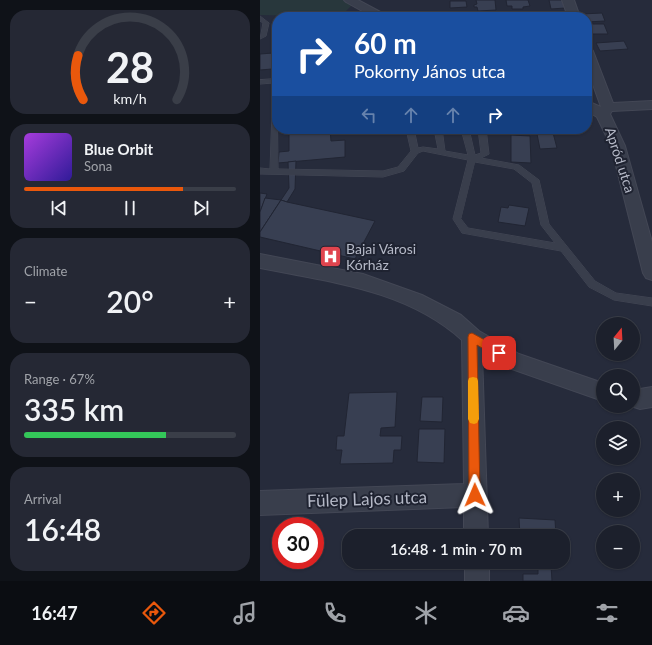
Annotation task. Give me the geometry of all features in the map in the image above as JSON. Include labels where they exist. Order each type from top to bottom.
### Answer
[{"type":"street","points":[[350,0],[373,12]]},
{"type":"street","points":[[568,0],[572,12]]},
{"type":"street","name":"Apród utca","points":[[592,67],[618,146],[652,273]]},
{"type":"street","points":[[592,106],[605,110],[652,105]]},
{"type":"street","points":[[260,261],[363,281],[416,300],[454,321],[472,337],[512,361],[596,390]]},
{"type":"street","points":[[472,337],[476,529]]},
{"type":"street","points":[[640,399],[652,397]]},
{"type":"street","name":"Fülep Lajos utca","points":[[260,503],[475,495]]},
{"type":"street","points":[[477,569],[477,581]]},
{"type":"lane","points":[[260,18],[266,23],[262,36],[260,37]]},
{"type":"lane","points":[[260,82],[272,81]]},
{"type":"lane","points":[[274,172],[275,134]]},
{"type":"lane","points":[[411,134],[415,151]]},
{"type":"lane","points":[[439,134],[442,152]]},
{"type":"lane","points":[[466,134],[472,158],[457,219],[465,231],[563,248]]},
{"type":"lane","points":[[472,158],[486,154],[483,134]]},
{"type":"lane","points":[[260,171],[383,174],[401,169],[415,151],[423,149],[516,167],[536,182],[545,225],[592,284],[614,296],[652,302]]},
{"type":"shaded area","points":[[260,0],[350,0],[354,3],[345,12],[272,12],[272,15],[260,15]]},
{"type":"building","points":[[476,0],[495,0],[496,10],[478,11],[477,7],[474,7],[474,5],[477,4]]},
{"type":"building","points":[[506,0],[528,0],[530,6],[523,7],[523,9],[512,9],[512,6],[507,6]]},
{"type":"building","points":[[549,0],[562,0],[565,8],[551,9]]},
{"type":"building","points":[[450,1],[466,1],[467,7],[450,8]]},
{"type":"building","points":[[602,13],[605,21],[592,22],[592,14]]},
{"type":"building","points":[[592,24],[604,24],[608,34],[592,34]]},
{"type":"building","points":[[624,41],[628,49],[600,51],[596,43]]},
{"type":"building","points":[[272,53],[272,69],[260,70],[260,54]]},
{"type":"building","points":[[289,134],[330,134],[331,141],[345,140],[345,157],[278,163],[279,152],[289,151]]},
{"type":"building","points":[[537,134],[553,134],[557,148],[540,149]]},
{"type":"building","points":[[511,135],[530,136],[531,163],[511,162]]},
{"type":"building","points":[[296,161],[295,189],[287,202],[281,200],[289,188],[288,162]]},
{"type":"building","points":[[260,193],[267,194],[260,212]]},
{"type":"building","points":[[265,198],[281,200],[260,232],[260,212]]},
{"type":"building","points":[[281,200],[375,221],[355,259],[260,237],[260,232]]},
{"type":"building","points":[[509,205],[529,208],[525,226],[498,222],[501,207],[508,208]]},
{"type":"building","points":[[397,392],[395,427],[381,428],[380,436],[402,436],[401,450],[394,450],[393,463],[340,464],[342,450],[336,450],[337,436],[344,436],[349,393]]},
{"type":"building","points":[[422,397],[443,397],[442,422],[420,421]]},
{"type":"building","points":[[419,429],[445,429],[444,463],[417,462]]},
{"type":"building","points":[[519,518],[555,520],[556,529],[520,529]]},
{"type":"building","points":[[538,569],[551,569],[552,581],[523,581],[523,574],[538,574]]},
{"type":"slow traffic","points":[[473,381],[474,419]]},
{"type":"place","name":"Bajai Városi Kórház","points":[[331,257]]},
{"type":"route","points":[[475,495],[472,337],[499,353]]}]
